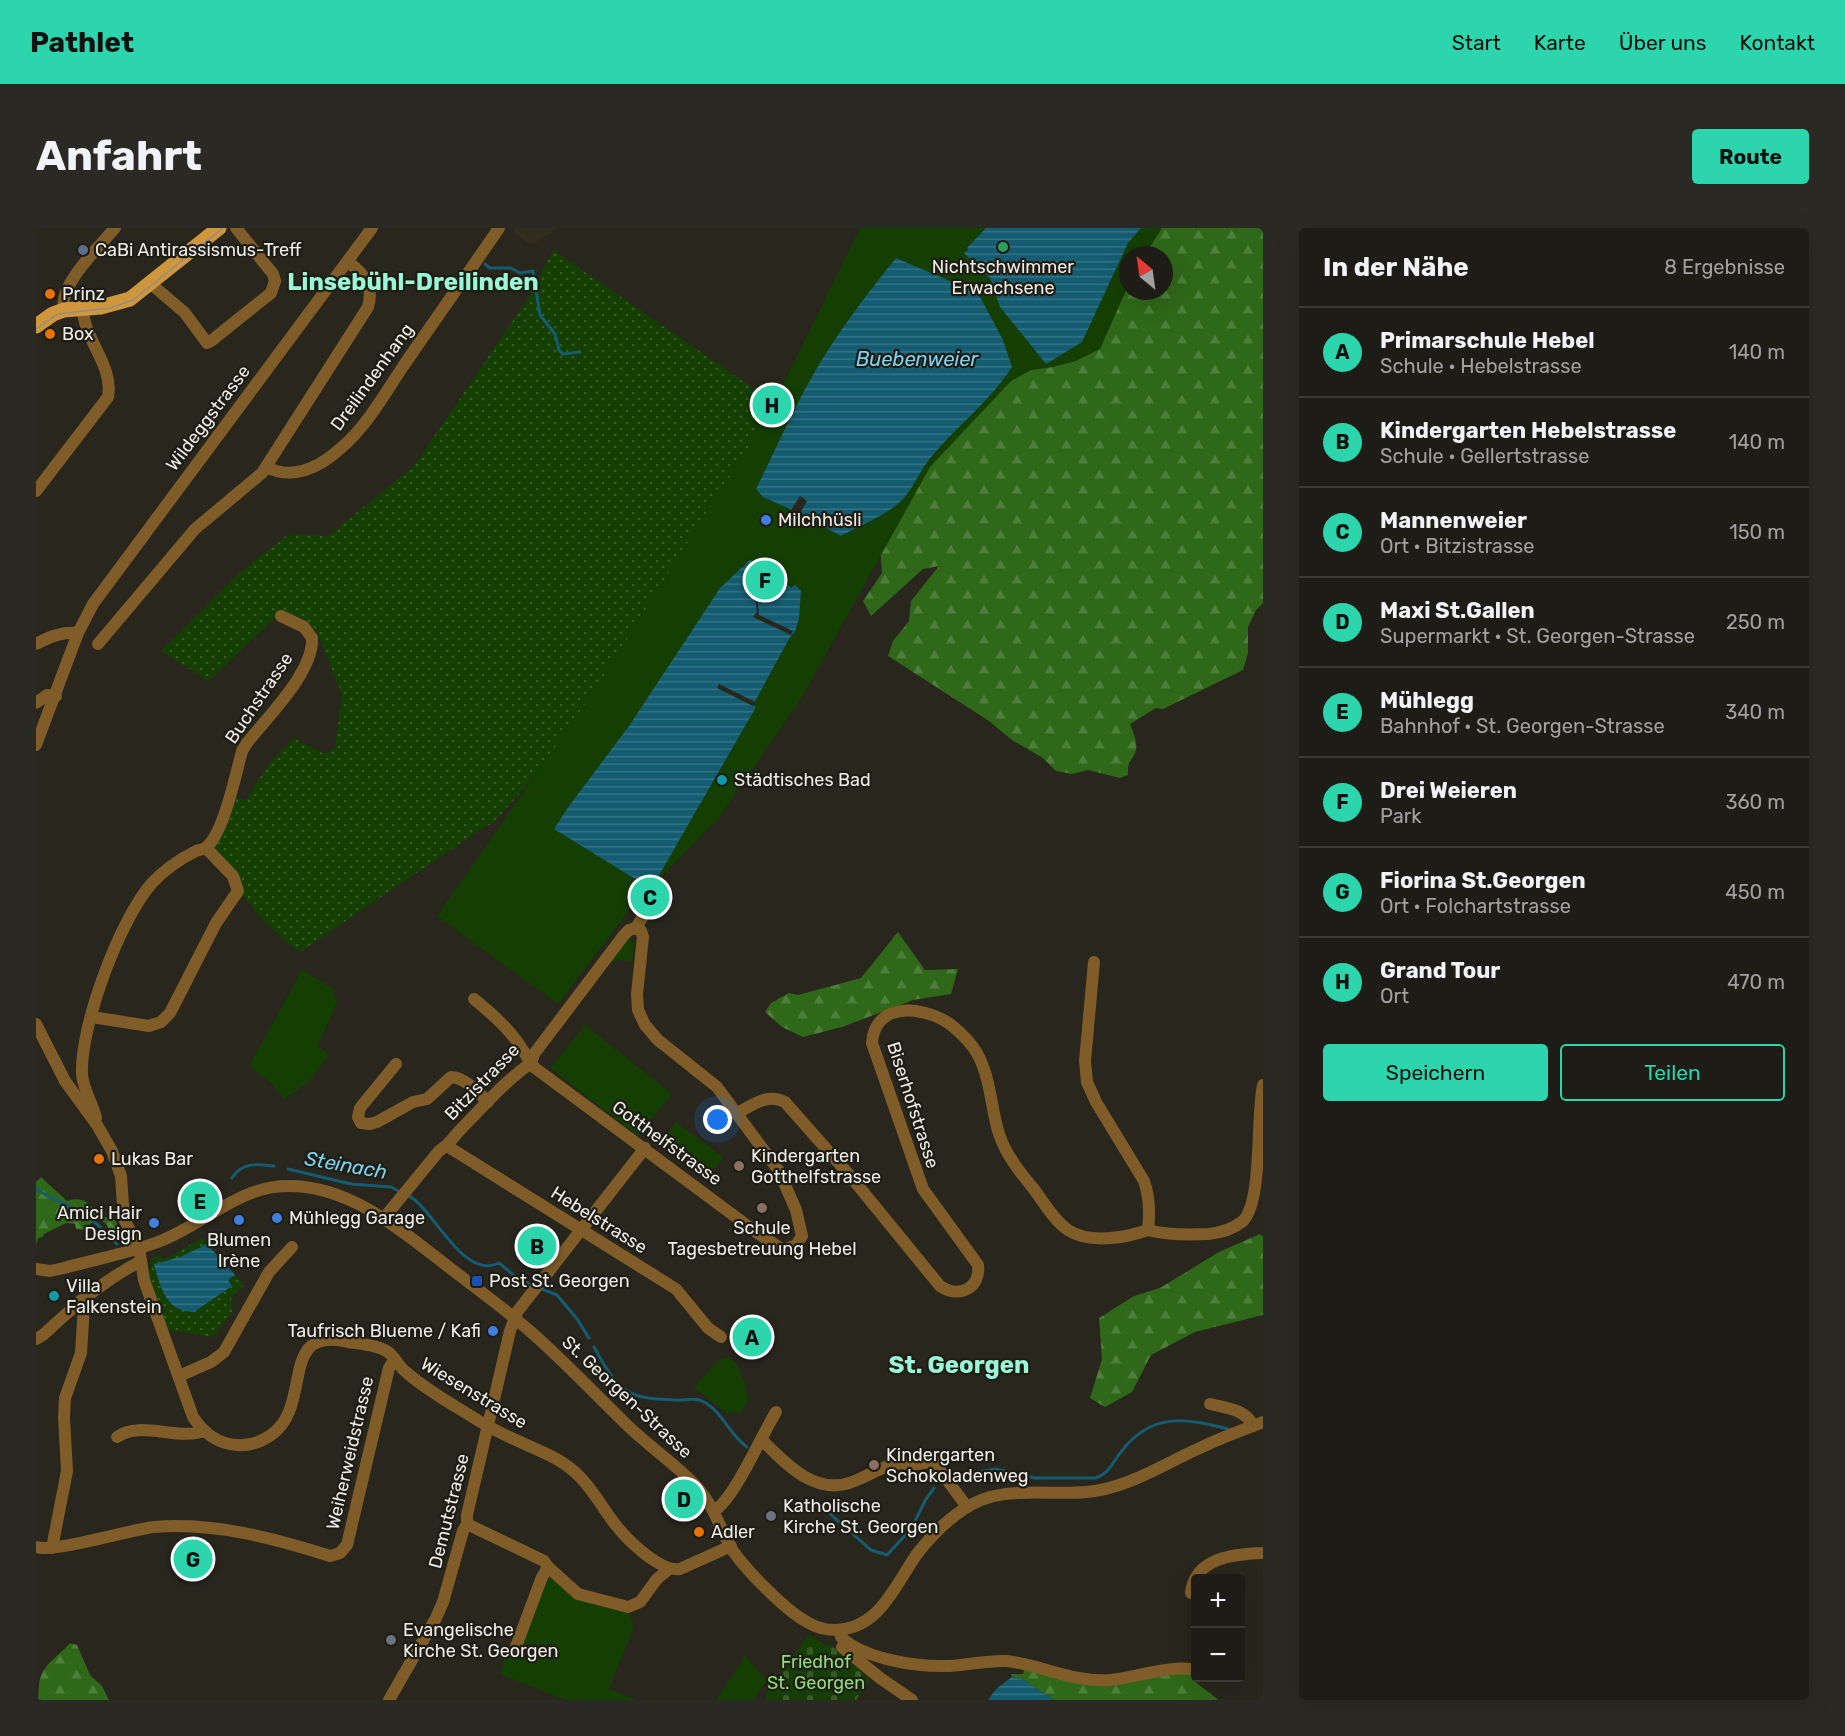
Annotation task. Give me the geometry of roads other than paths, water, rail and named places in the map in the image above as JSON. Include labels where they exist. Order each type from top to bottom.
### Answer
[{"type":"main road","points":[[36,326],[52,314],[64,310],[116,305],[130,299],[219,228]]},
{"type":"street","points":[[64,310],[63,301],[71,282],[115,228]]},
{"type":"street","points":[[150,283],[185,314],[207,343],[211,341],[271,293],[275,281],[273,274],[236,228]]},
{"type":"street","name":"Wildeggstrasse","points":[[78,633],[98,596],[372,228]]},
{"type":"street","name":"Dreilindenhang","points":[[266,467],[286,474],[304,471],[330,457],[351,440],[499,228]]},
{"type":"street","points":[[98,644],[195,529],[266,467],[368,307],[369,284],[348,262]]},
{"type":"street","points":[[36,491],[108,397],[109,381],[84,321],[82,308]]},
{"type":"street","name":"Buchstrasse","points":[[206,848],[223,819],[242,752],[302,672],[308,658],[312,643],[311,635],[304,627],[281,616]]},
{"type":"street","points":[[36,644],[54,635],[78,633],[36,745]]},
{"type":"street","points":[[36,703],[47,695],[56,696]]},
{"type":"street","points":[[92,1017],[149,1026],[161,1022],[170,1013],[207,940],[238,891],[233,876],[206,848],[196,851],[162,873],[138,901],[107,965],[92,1017],[86,1042],[82,1075],[97,1125]]},
{"type":"street","name":"Bitzistrasse","points":[[384,1218],[439,1151],[447,1146],[488,1102],[531,1063],[534,1054],[624,936],[629,930],[636,928],[646,911]]},
{"type":"street","points":[[636,928],[643,938],[637,1003],[645,1025],[658,1040],[717,1087],[736,1114]]},
{"type":"street","points":[[1094,962],[1085,1061],[1087,1082],[1096,1102],[1144,1181],[1150,1210],[1148,1230],[1159,1233],[1213,1233],[1222,1232],[1242,1221],[1254,1201],[1261,1164],[1263,1085]]},
{"type":"street","name":"Gotthelfstrasse","points":[[474,999],[503,1024],[528,1055],[531,1063],[574,1097],[756,1232],[783,1250],[793,1247],[801,1238],[802,1233],[796,1210],[779,1171],[736,1114]]},
{"type":"street","name":"Biserhofstrasse","points":[[736,1114],[762,1100],[773,1098],[785,1102],[940,1286],[952,1292],[969,1289],[978,1276],[978,1265],[973,1254],[939,1213],[923,1189],[873,1043],[876,1026],[887,1016],[899,1012],[922,1012],[956,1028],[973,1047],[985,1070],[998,1133],[1005,1151],[1066,1229],[1092,1238],[1137,1234],[1148,1230]]},
{"type":"street","points":[[36,1024],[65,1082],[97,1125],[112,1151],[121,1176],[124,1219],[139,1248],[144,1280],[193,1417],[204,1431],[190,1435],[158,1431],[126,1432],[117,1437]]},
{"type":"street","points":[[396,1064],[360,1108],[358,1117],[361,1123],[376,1122],[413,1102],[423,1101],[452,1077],[457,1077],[488,1102]]},
{"type":"street","name":"Hebelstrasse","points":[[447,1146],[675,1289],[708,1328],[721,1336]]},
{"type":"street","points":[[514,1318],[645,1148]]},
{"type":"street","name":"St. Georgen-Strasse","points":[[36,1269],[57,1269],[165,1239],[245,1196],[274,1186],[296,1186],[320,1190],[357,1203],[384,1218],[514,1318],[568,1366],[636,1434],[690,1480],[714,1510],[731,1546],[747,1568],[783,1604],[804,1621],[840,1633]]},
{"type":"street","points":[[179,1376],[211,1362],[224,1352],[269,1272],[292,1247]]},
{"type":"street","points":[[36,1339],[81,1300],[141,1262]]},
{"type":"street","points":[[36,1547],[52,1548],[67,1478],[65,1398],[81,1353],[84,1306],[81,1300]]},
{"type":"street","name":"Demutstrasse","points":[[389,1700],[440,1610],[448,1586],[467,1524],[467,1515],[514,1318]]},
{"type":"street","name":"Wiesenstrasse","points":[[204,1431],[219,1441],[237,1445],[254,1443],[276,1432],[290,1412],[304,1354],[310,1346],[320,1340],[336,1339],[381,1349],[387,1352],[411,1377],[466,1414],[559,1460],[586,1485],[622,1532],[657,1563],[669,1569]]},
{"type":"street","name":"Weiherweidstrasse","points":[[52,1548],[137,1530],[187,1527],[238,1533],[330,1556],[340,1553],[347,1545],[389,1368],[394,1360]]},
{"type":"street","points":[[840,1633],[878,1612],[923,1546],[944,1525],[967,1507],[981,1500],[1004,1494],[1086,1492],[1111,1488],[1204,1445],[1256,1425],[1245,1414],[1210,1404]]},
{"type":"street","points":[[714,1510],[726,1500],[776,1412]]},
{"type":"street","points":[[762,1440],[800,1474],[813,1482],[828,1486],[852,1482],[901,1463],[940,1472],[967,1507]]},
{"type":"street","points":[[940,1472],[948,1457]]},
{"type":"street","points":[[467,1524],[544,1561],[578,1594],[628,1607],[640,1602],[657,1579],[669,1569],[680,1569],[731,1546]]},
{"type":"street","points":[[1198,1574],[1215,1561],[1231,1555],[1263,1553]]},
{"type":"street","points":[[514,1652],[542,1576],[548,1567]]},
{"type":"street","points":[[840,1633],[855,1648],[869,1654],[925,1666],[1005,1661],[1071,1676],[1108,1680],[1191,1668]]},
{"type":"street","points":[[840,1633],[843,1649],[912,1700]]},
{"type":"water","points":[[986,228],[1141,228],[1127,246],[1119,246],[1119,262],[1082,342],[1046,364],[1000,307],[990,278],[964,253],[968,250],[967,248]]},
{"type":"water","name":"Buebenweier","points":[[896,258],[978,293],[1003,340],[1012,367],[994,391],[928,461],[898,504],[841,536],[763,497],[756,489],[796,406],[823,358],[858,307]]},
{"type":"water","points":[[752,560],[751,563],[773,572],[791,588],[795,585],[801,591],[799,618],[795,632],[790,637],[753,705],[756,707],[654,884],[645,885],[554,829],[629,726],[720,588]]},
{"type":"water","points":[[207,1244],[235,1275],[228,1280],[232,1286],[194,1312],[179,1309],[169,1302],[154,1264],[180,1257]]},
{"type":"water","points":[[1012,1677],[1022,1679],[1054,1700],[988,1700],[996,1689]]},
{"type":"waterway","points":[[485,264],[490,268],[511,268],[520,273],[533,271],[540,315],[555,334],[559,350],[563,354],[580,352]]},
{"type":"waterway","name":"Steinach","points":[[232,1178],[245,1167],[274,1166]]},
{"type":"waterway","name":"Steinach","points":[[288,1169],[351,1184],[391,1187],[400,1192]]},
{"type":"waterway","name":"Steinach","points":[[36,1188],[83,1214],[117,1244]]},
{"type":"waterway","name":"Steinach","points":[[407,1195],[417,1202],[460,1252],[473,1262],[485,1266],[499,1263],[516,1277],[533,1286]]},
{"type":"waterway","name":"Steinach","points":[[539,1288],[557,1295],[589,1338]]},
{"type":"waterway","name":"Steinach","points":[[594,1347],[610,1373],[624,1389],[644,1397],[702,1401],[715,1411],[740,1442],[747,1447]]},
{"type":"waterway","name":"Steinach","points":[[966,1474],[996,1469],[1035,1478],[1095,1478],[1107,1471],[1132,1439],[1157,1424],[1183,1421],[1228,1429]]},
{"type":"waterway","name":"Steinach","points":[[820,1505],[871,1550],[887,1555],[911,1529],[934,1488]]},
{"type":"tram line","points":[[36,329],[58,314],[110,308],[133,300],[223,228]]},
{"type":"place","name":"Nichtschwimmer Erwachsene","points":[[1003,247]]},
{"type":"place","name":"CaBi Antirassismus-Treff","points":[[83,250]]},
{"type":"place","name":"Prinz","points":[[50,294]]},
{"type":"place","name":"Box","points":[[50,334]]},
{"type":"place","name":"Grand Tour","points":[[772,405]]},
{"type":"place","name":"Milchhüsli","points":[[766,520]]},
{"type":"place","name":"Drei Weieren","points":[[765,580]]},
{"type":"place","name":"Städtisches Bad","points":[[722,780]]},
{"type":"place","name":"Mannenweier","points":[[650,897]]},
{"type":"place","name":"Lukas Bar","points":[[99,1159]]},
{"type":"place","name":"Kindergarten Gotthelfstrasse","points":[[739,1166]]},
{"type":"place","name":"Mühlegg","points":[[200,1201]]},
{"type":"place","name":"Schule Tagesbetreuung Hebel","points":[[762,1208]]},
{"type":"place","name":"Mühlegg Garage","points":[[277,1218]]},
{"type":"place","name":"Blumen Irène","points":[[239,1220]]},
{"type":"place","name":"Amici Hair Design","points":[[154,1223]]},
{"type":"place","name":"Kindergarten Hebelstrasse","points":[[537,1246]]},
{"type":"place","name":"Post St. Georgen","points":[[477,1281]]},
{"type":"place","name":"Villa Falkenstein","points":[[54,1296]]},
{"type":"place","name":"Taufrisch Blueme / Kafi","points":[[493,1331]]},
{"type":"place","name":"Primarschule Hebel","points":[[752,1337]]},
{"type":"place","name":"Kindergarten Schokoladenweg","points":[[874,1465]]},
{"type":"place","name":"Maxi St.Gallen","points":[[684,1499]]},
{"type":"place","name":"Katholische Kirche St. Georgen","points":[[771,1516]]},
{"type":"place","name":"Adler","points":[[699,1532]]},
{"type":"place","name":"Fiorina St.Georgen","points":[[193,1559]]},
{"type":"place","name":"Evangelische Kirche St. Georgen","points":[[391,1640]]},
{"type":"district","name":"Linsebühl-Dreilinden","points":[[413,282]]},
{"type":"district","name":"St. Georgen","points":[[959,1365]]},
{"type":"park label","name":"Friedhof St. Georgen","points":[[816,1672]]}]
